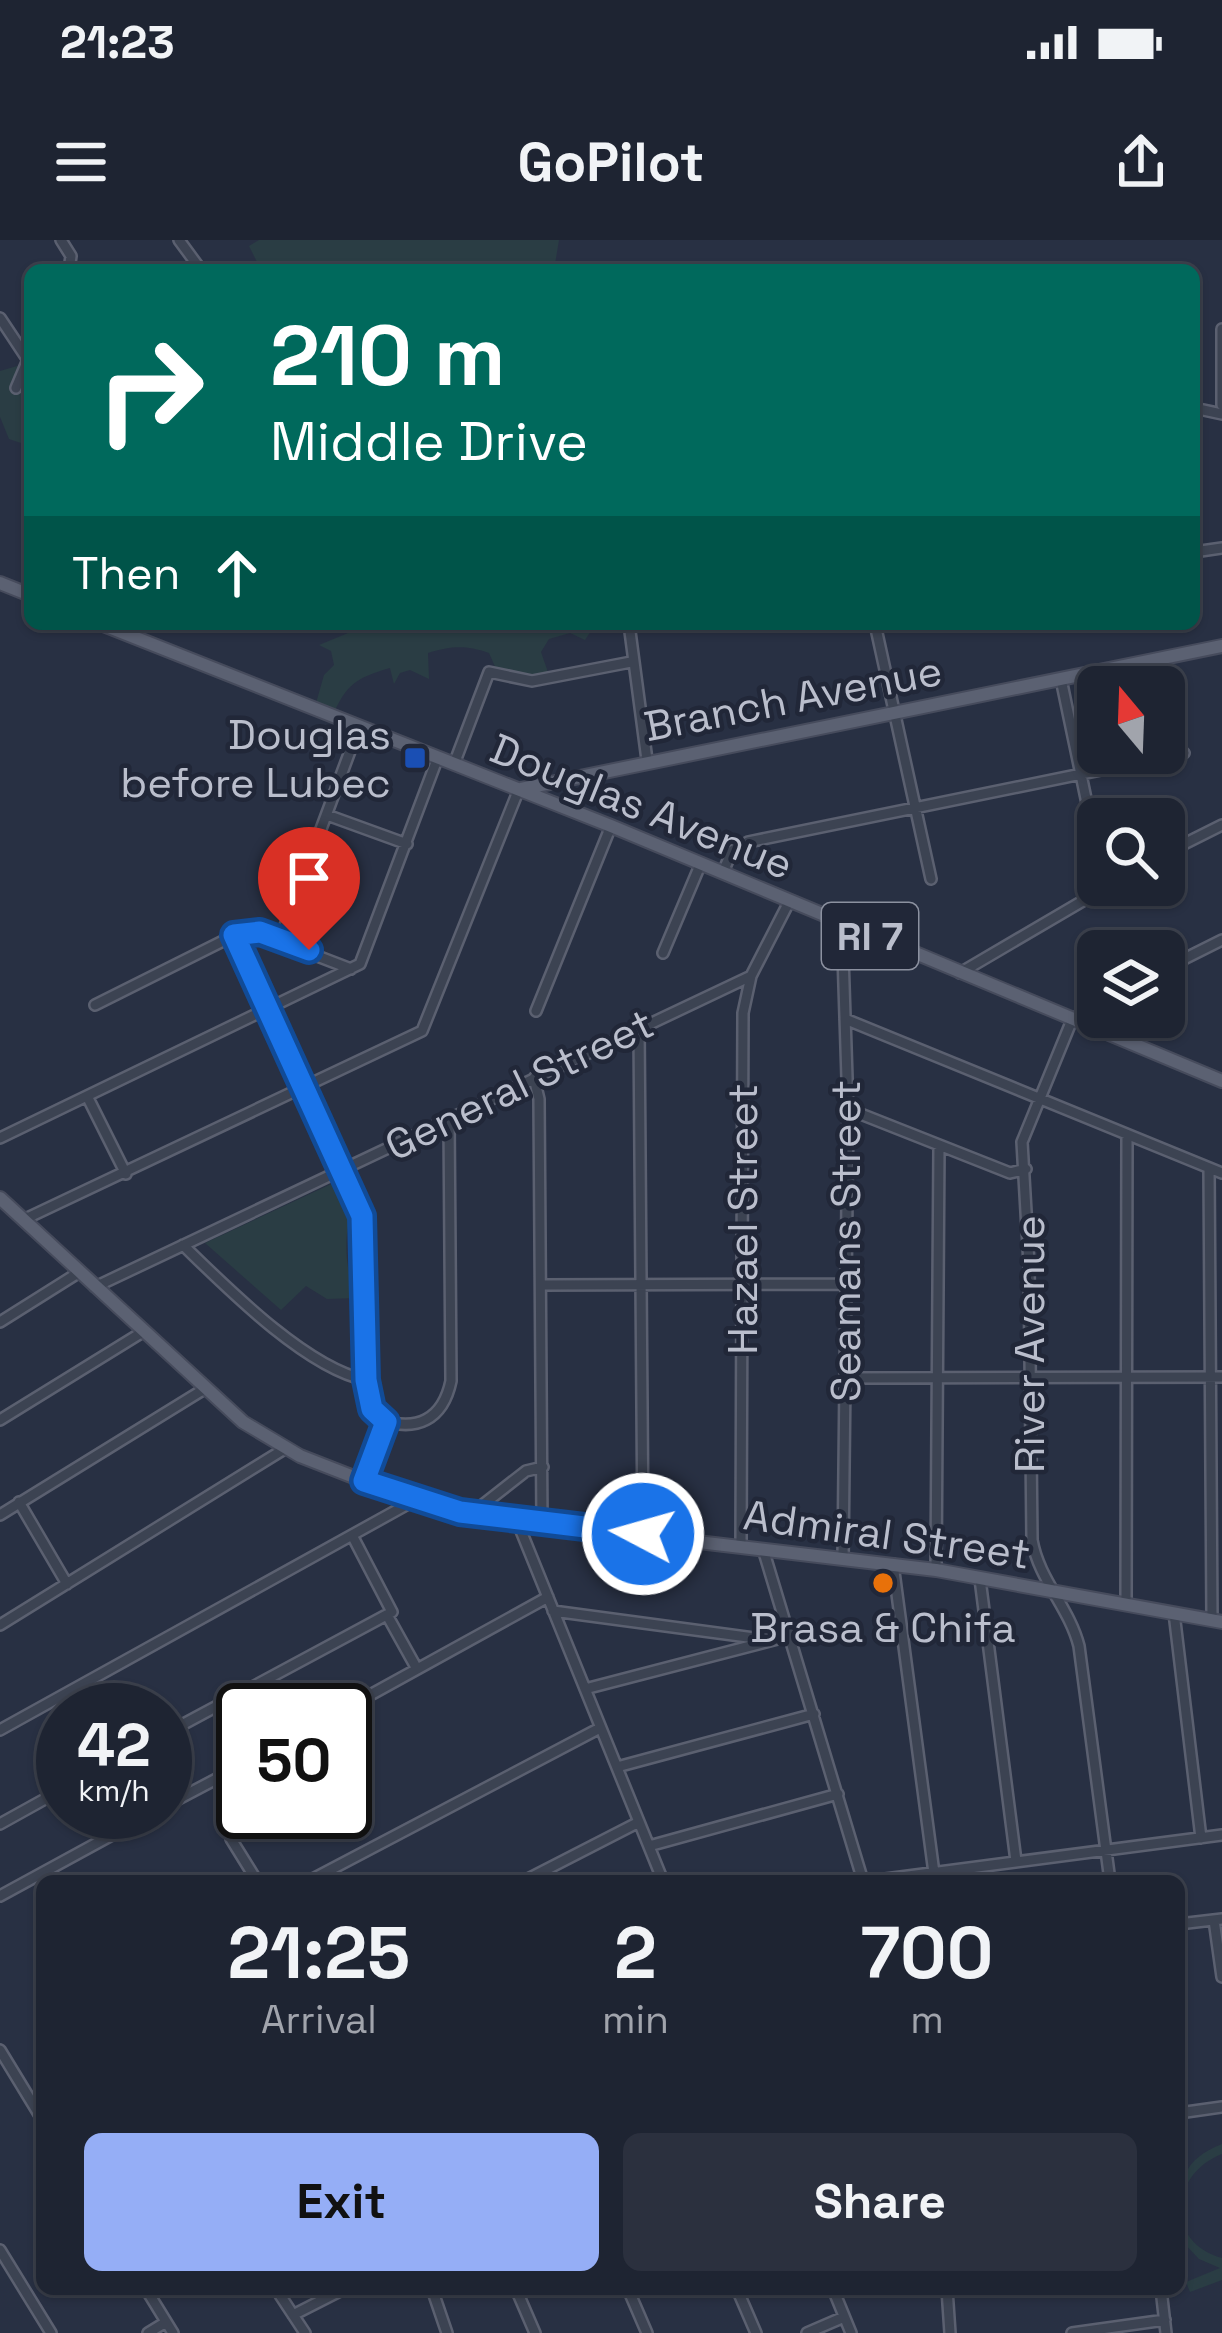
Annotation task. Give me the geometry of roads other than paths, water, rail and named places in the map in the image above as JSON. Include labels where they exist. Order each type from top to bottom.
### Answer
[{"type":"main road","name":"Douglas Avenue","points":[[116,630],[611,826],[1222,1081]]},
{"type":"main road","name":"Branch Avenue","points":[[519,789],[1222,646]]},
{"type":"main road","name":"Admiral Street","points":[[0,1198],[141,1334],[243,1422],[286,1448],[364,1481],[471,1514],[936,1570],[1217,1621]]},
{"type":"street","points":[[178,240],[196,264]]},
{"type":"street","points":[[0,318],[24,351]]},
{"type":"street","points":[[1222,329],[1222,409]]},
{"type":"street","points":[[16,388],[24,370]]},
{"type":"street","points":[[630,630],[647,760]]},
{"type":"street","points":[[876,630],[931,879]]},
{"type":"street","points":[[454,764],[490,672],[532,682],[631,662]]},
{"type":"street","points":[[1061,679],[1084,798]]},
{"type":"street","points":[[280,939],[359,728]]},
{"type":"street","points":[[0,1138],[351,968],[364,956],[438,757]]},
{"type":"street","points":[[723,872],[732,851],[748,842],[1089,774]]},
{"type":"street","points":[[23,1220],[426,1027],[519,789]]},
{"type":"street","points":[[327,815],[407,844]]},
{"type":"street","points":[[1185,844],[1222,825]]},
{"type":"street","points":[[536,1011],[611,826]]},
{"type":"street","points":[[663,952],[701,863]]},
{"type":"street","name":"Hazael Street","points":[[741,1546],[741,1058],[751,976],[790,902]]},
{"type":"street","points":[[959,973],[1077,904]]},
{"type":"street","name":"Seamans Street","points":[[842,924],[848,1108],[843,1559]]},
{"type":"street","points":[[95,1005],[248,929],[351,968]]},
{"type":"street","points":[[234,935],[343,1169],[365,1228],[366,1380],[372,1409],[386,1422],[401,1426],[430,1419],[449,1395],[448,1118]]},
{"type":"street","points":[[1185,958],[1222,940]]},
{"type":"street","name":"General Street","points":[[94,1288],[751,976]]},
{"type":"street","points":[[1072,1020],[1077,1017]]},
{"type":"street","points":[[845,1019],[1222,1173]]},
{"type":"street","name":"River Avenue","points":[[1072,1020],[1022,1142],[1032,1540],[1053,1592],[1073,1622],[1109,1875]]},
{"type":"street","points":[[639,1027],[643,1534]]},
{"type":"street","points":[[534,1078],[539,1099],[542,1523]]},
{"type":"street","points":[[88,1098],[126,1174]]},
{"type":"street","points":[[848,1108],[1010,1173],[1026,1169]]},
{"type":"street","points":[[1126,1605],[1127,1135]]},
{"type":"street","points":[[936,1570],[939,1146]]},
{"type":"street","points":[[1209,1168],[1217,1621]]},
{"type":"street","points":[[182,1245],[283,1332],[323,1361],[366,1380]]},
{"type":"street","points":[[0,1322],[78,1273]]},
{"type":"street","points":[[542,1285],[844,1284]]},
{"type":"street","points":[[0,1420],[141,1334]]},
{"type":"street","points":[[844,1378],[1216,1377]]},
{"type":"street","points":[[0,1515],[206,1388]]},
{"type":"street","points":[[364,1481],[386,1422]]},
{"type":"street","points":[[0,1625],[286,1448]]},
{"type":"street","points":[[471,1514],[526,1471],[543,1467]]},
{"type":"street","points":[[0,1730],[354,1539],[417,1499]]},
{"type":"street","points":[[20,1502],[67,1584]]},
{"type":"street","points":[[517,1521],[661,1875]]},
{"type":"street","points":[[354,1539],[417,1669]]},
{"type":"street","points":[[763,1549],[864,1875]]},
{"type":"street","points":[[892,1564],[934,1873]]},
{"type":"street","points":[[980,1580],[1016,1861]]},
{"type":"street","points":[[372,1694],[548,1597]]},
{"type":"street","points":[[553,1611],[770,1640]]},
{"type":"street","points":[[192,1719],[390,1612]]},
{"type":"street","points":[[1174,1613],[1201,1838]]},
{"type":"street","points":[[585,1690],[790,1636]]},
{"type":"street","points":[[617,1767],[814,1714]]},
{"type":"street","points":[[320,1875],[600,1728]]},
{"type":"street","points":[[649,1846],[838,1794]]},
{"type":"street","points":[[0,1823],[36,1804]]},
{"type":"street","points":[[536,1875],[639,1822]]},
{"type":"street","points":[[917,1875],[1222,1835]]},
{"type":"street","points":[[38,1875],[104,1839]]},
{"type":"street","points":[[231,1839],[252,1875]]},
{"type":"street","points":[[0,1896],[36,1876]]},
{"type":"street","points":[[33,1878],[36,1883]]},
{"type":"street","points":[[1185,1923],[1218,1919],[1222,1977]]},
{"type":"street","points":[[0,2050],[36,2109]]},
{"type":"street","points":[[1185,2112],[1222,2108]]},
{"type":"street","points":[[0,2250],[51,2333]]},
{"type":"street","points":[[150,2295],[173,2333]]},
{"type":"street","points":[[279,2295],[305,2333]]},
{"type":"street","points":[[293,2315],[332,2295]]},
{"type":"street","points":[[435,2295],[447,2333]]},
{"type":"street","points":[[519,2295],[535,2333]]},
{"type":"street","points":[[631,2295],[647,2333]]},
{"type":"street","points":[[740,2295],[756,2333]]},
{"type":"street","points":[[835,2295],[851,2333]]},
{"type":"street","points":[[947,2295],[950,2333]]},
{"type":"street","points":[[1162,2295],[1166,2333]]},
{"type":"street","points":[[807,2333],[844,2317]]},
{"type":"street","points":[[1072,2333],[1165,2320]]},
{"type":"street","points":[[148,2333],[166,2322]]},
{"type":"place","name":"Douglas before Lubec","points":[[415,758]]},
{"type":"place","name":"Brasa & Chifa","points":[[883,1583]]}]
